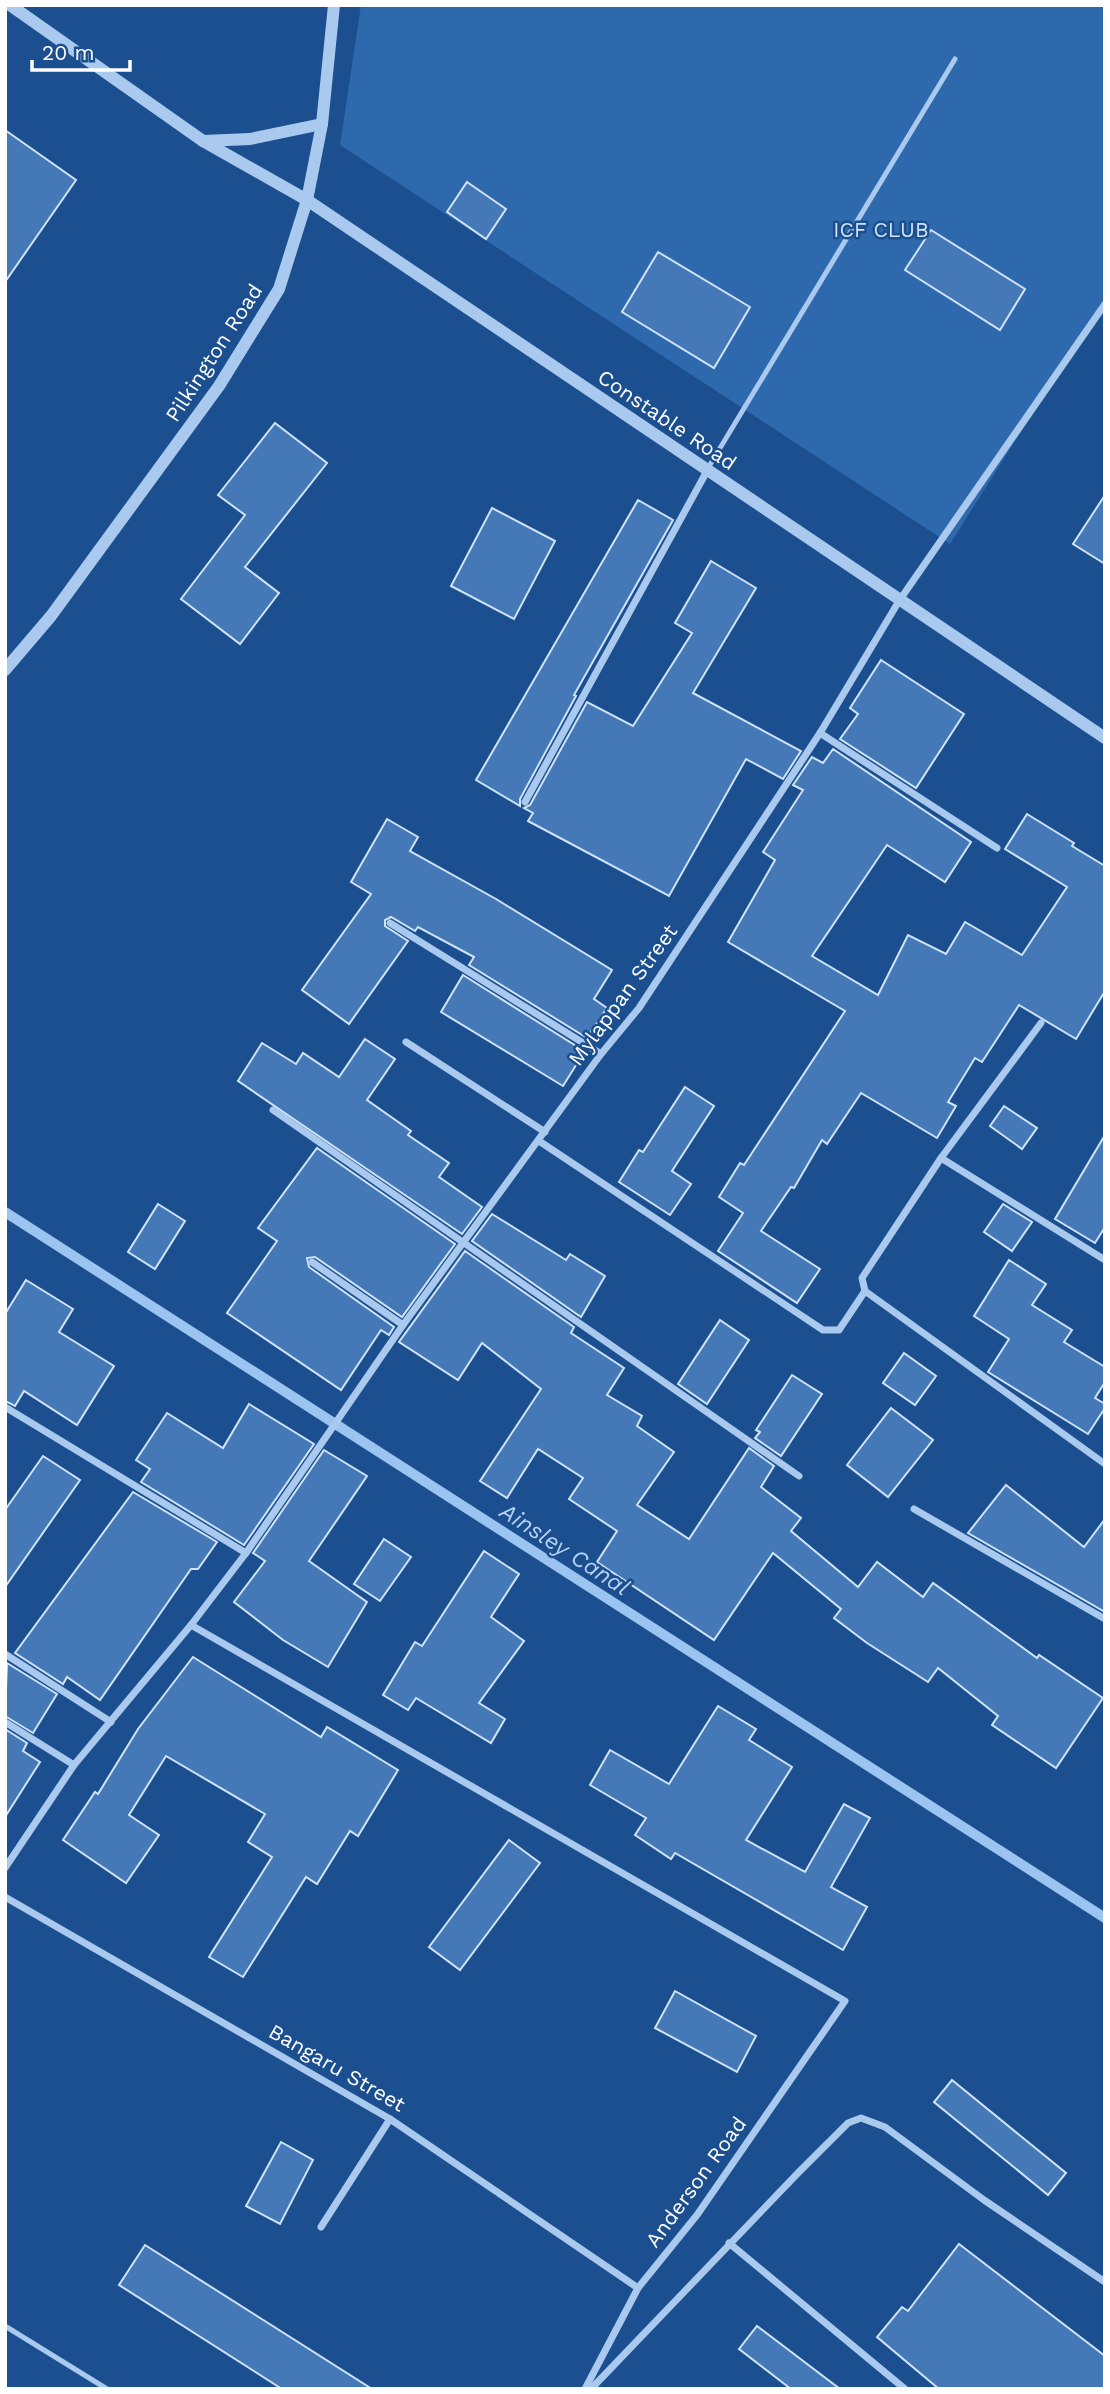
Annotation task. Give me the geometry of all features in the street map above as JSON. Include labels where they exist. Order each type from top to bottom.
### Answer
[{"type":"street","name":"Constable Road","points":[[10,5],[203,141],[307,200],[1105,738]]},
{"type":"street","name":"Pilkington Road","points":[[5,670],[51,617],[219,386],[279,289],[307,200],[322,124],[334,5]]},
{"type":"street","points":[[203,141],[250,139],[322,124]]},
{"type":"street","name":"Mylappan Street","points":[[5,1868],[75,1765],[191,1625],[246,1553],[330,1435],[403,1325],[601,1054],[639,1008],[820,733],[899,601],[1105,304]]},
{"type":"street","points":[[525,802],[706,471]]},
{"type":"street","points":[[820,733],[997,848]]},
{"type":"street","points":[[390,923],[601,1054]]},
{"type":"street","points":[[1041,1023],[941,1158],[869,1263],[862,1279],[865,1291],[1105,1464]]},
{"type":"street","points":[[406,1042],[545,1132]]},
{"type":"street","points":[[273,1110],[799,1476]]},
{"type":"street","points":[[538,1140],[823,1330],[839,1330],[865,1291]]},
{"type":"street","points":[[941,1158],[1105,1260]]},
{"type":"street","points":[[312,1262],[403,1325]]},
{"type":"street","points":[[5,1407],[246,1553]]},
{"type":"street","points":[[914,1509],[1105,1619]]},
{"type":"street","name":"Anderson Road","points":[[191,1625],[845,2001],[698,2215],[639,2288],[588,2389]]},
{"type":"street","points":[[5,1654],[111,1722]]},
{"type":"street","points":[[5,1722],[75,1765]]},
{"type":"street","name":"Bangaru Street","points":[[5,1898],[390,2119],[639,2288]]},
{"type":"street","points":[[588,2389],[848,2123],[861,2118],[885,2127],[984,2200],[1105,2282]]},
{"type":"street","points":[[321,2227],[390,2119]]},
{"type":"street","points":[[729,2243],[905,2389]]},
{"type":"lane","points":[[706,471],[956,59]]},
{"type":"lane","points":[[5,2326],[107,2389]]},
{"type":"green space","name":"ICF CLUB","points":[[361,5],[1105,5],[1105,299],[950,544],[340,145]]},
{"type":"building","points":[[5,130],[76,180],[5,282]]},
{"type":"building","points":[[467,182],[506,209],[486,239],[447,212]]},
{"type":"building","points":[[931,230],[1025,289],[1000,330],[905,270]]},
{"type":"building","points":[[658,252],[750,307],[714,368],[622,312]]},
{"type":"building","points":[[275,423],[327,463],[245,567],[279,593],[240,644],[181,599],[245,515],[218,495]]},
{"type":"building","points":[[1105,495],[1105,564],[1073,544]]},
{"type":"building","points":[[638,500],[673,520],[574,695],[576,696],[520,799],[520,806],[476,780]]},
{"type":"building","points":[[492,508],[555,541],[514,619],[451,586]]},
{"type":"building","points":[[711,561],[756,588],[693,693],[801,751],[783,779],[746,759],[669,896],[528,821],[533,813],[524,808],[530,805],[587,702],[633,726],[692,633],[675,623]]},
{"type":"building","points":[[881,660],[964,714],[916,788],[840,739],[858,714],[850,708]]},
{"type":"building","points":[[833,749],[971,842],[945,882],[887,845],[812,956],[878,995],[908,935],[946,954],[965,922],[1022,955],[1067,887],[1005,849],[1027,814],[1105,866],[1105,991],[1076,1039],[1019,1005],[982,1062],[975,1058],[948,1102],[956,1106],[937,1138],[861,1093],[827,1144],[822,1140],[794,1188],[791,1187],[761,1231],[820,1269],[797,1303],[718,1251],[743,1213],[719,1197],[740,1163],[744,1165],[845,1011],[728,942],[775,860],[763,852],[803,790],[793,785],[812,757],[823,763]]},
{"type":"building","points":[[387,819],[418,837],[410,851],[496,899],[612,970],[594,999],[607,1008],[587,1038],[469,965],[474,957],[418,927],[415,931],[391,917],[385,920],[385,926],[408,941],[349,1024],[302,990],[371,894],[351,882]]},
{"type":"building","points":[[463,975],[581,1049],[579,1052],[583,1054],[563,1086],[441,1012]]},
{"type":"building","points":[[365,1039],[395,1059],[367,1100],[411,1131],[408,1135],[449,1163],[439,1177],[482,1207],[462,1234],[238,1081],[262,1043],[296,1064],[303,1053],[339,1077]]},
{"type":"building","points":[[685,1087],[714,1106],[672,1171],[691,1184],[670,1215],[619,1182],[639,1150],[643,1152]]},
{"type":"building","points":[[1004,1106],[1037,1128],[1022,1149],[990,1126]]},
{"type":"building","points":[[1105,1135],[1105,1227],[1095,1243],[1055,1219]]},
{"type":"building","points":[[317,1148],[455,1244],[402,1317],[315,1257],[307,1258],[309,1267],[394,1327],[389,1335],[381,1330],[341,1390],[227,1313],[277,1241],[258,1228]]},
{"type":"building","points":[[158,1204],[185,1221],[155,1269],[128,1252]]},
{"type":"building","points":[[1003,1204],[1032,1222],[1012,1251],[984,1232]]},
{"type":"building","points":[[492,1214],[566,1260],[570,1254],[605,1276],[581,1317],[472,1241]]},
{"type":"building","points":[[465,1251],[574,1327],[571,1333],[624,1368],[607,1395],[642,1416],[637,1426],[674,1452],[637,1505],[689,1539],[749,1448],[774,1466],[761,1487],[801,1518],[791,1531],[858,1587],[877,1562],[923,1597],[933,1583],[1037,1658],[1039,1655],[1103,1698],[1056,1768],[992,1725],[998,1716],[938,1668],[928,1682],[834,1618],[841,1609],[773,1553],[714,1640],[597,1562],[617,1531],[569,1499],[583,1478],[538,1449],[507,1498],[480,1481],[541,1389],[482,1343],[458,1380],[399,1342]]},
{"type":"building","points":[[1009,1260],[1046,1284],[1032,1305],[1072,1330],[1064,1342],[1105,1367],[1105,1382],[1095,1398],[1105,1404],[1105,1408],[1088,1434],[988,1372],[1009,1339],[974,1316]]},
{"type":"building","points":[[26,1280],[73,1309],[59,1332],[114,1366],[77,1425],[24,1391],[15,1406],[5,1401],[5,1314]]},
{"type":"building","points":[[720,1320],[749,1340],[707,1404],[678,1384]]},
{"type":"building","points":[[904,1353],[936,1376],[915,1405],[883,1383]]},
{"type":"building","points":[[792,1375],[822,1394],[781,1456],[755,1438],[760,1432],[756,1430]]},
{"type":"building","points":[[249,1404],[314,1444],[244,1545],[141,1482],[150,1469],[136,1460],[167,1413],[223,1448]]},
{"type":"building","points":[[891,1408],[933,1440],[888,1497],[847,1465]]},
{"type":"building","points":[[324,1450],[367,1476],[309,1561],[367,1602],[328,1667],[283,1640],[234,1602],[265,1561],[253,1553]]},
{"type":"building","points":[[43,1456],[80,1480],[5,1587],[5,1510]]},
{"type":"building","points":[[1006,1485],[1084,1547],[1105,1519],[1105,1612],[968,1533]]},
{"type":"building","points":[[133,1492],[217,1542],[198,1569],[191,1569],[100,1700],[67,1677],[63,1684],[15,1653]]},
{"type":"building","points":[[384,1539],[411,1557],[380,1601],[354,1584]]},
{"type":"building","points":[[484,1551],[519,1574],[491,1617],[524,1641],[479,1703],[505,1719],[491,1743],[416,1698],[408,1710],[383,1695],[415,1642],[422,1646]]},
{"type":"building","points":[[193,1657],[321,1737],[327,1727],[398,1770],[358,1836],[350,1831],[317,1884],[306,1877],[243,1977],[209,1957],[272,1857],[248,1842],[265,1814],[166,1756],[129,1815],[159,1835],[126,1883],[63,1840],[95,1792],[98,1794],[138,1729]]},
{"type":"building","points":[[7,1663],[57,1694],[33,1733],[5,1716]]},
{"type":"building","points":[[718,1706],[756,1729],[749,1740],[792,1767],[746,1840],[805,1872],[844,1804],[870,1818],[831,1887],[867,1907],[843,1950],[675,1853],[671,1859],[635,1835],[646,1818],[590,1785],[610,1750],[669,1784]]},
{"type":"building","points":[[5,1729],[27,1743],[23,1751],[40,1762],[5,1817]]},
{"type":"building","points":[[509,1840],[540,1863],[460,1970],[429,1947]]},
{"type":"building","points":[[675,1991],[756,2036],[737,2072],[655,2028]]},
{"type":"building","points":[[952,2080],[1066,2173],[1048,2195],[934,2102]]},
{"type":"building","points":[[281,2142],[313,2160],[280,2224],[246,2206]]},
{"type":"building","points":[[959,2244],[1105,2356],[1105,2389],[939,2389],[877,2337],[902,2307],[908,2311]]},
{"type":"building","points":[[145,2245],[372,2389],[282,2389],[119,2285]]},
{"type":"building","points":[[757,2326],[840,2389],[791,2389],[739,2349]]},
{"type":"waterway","name":"Ainsley Canal","points":[[5,1212],[1105,1918]]}]
